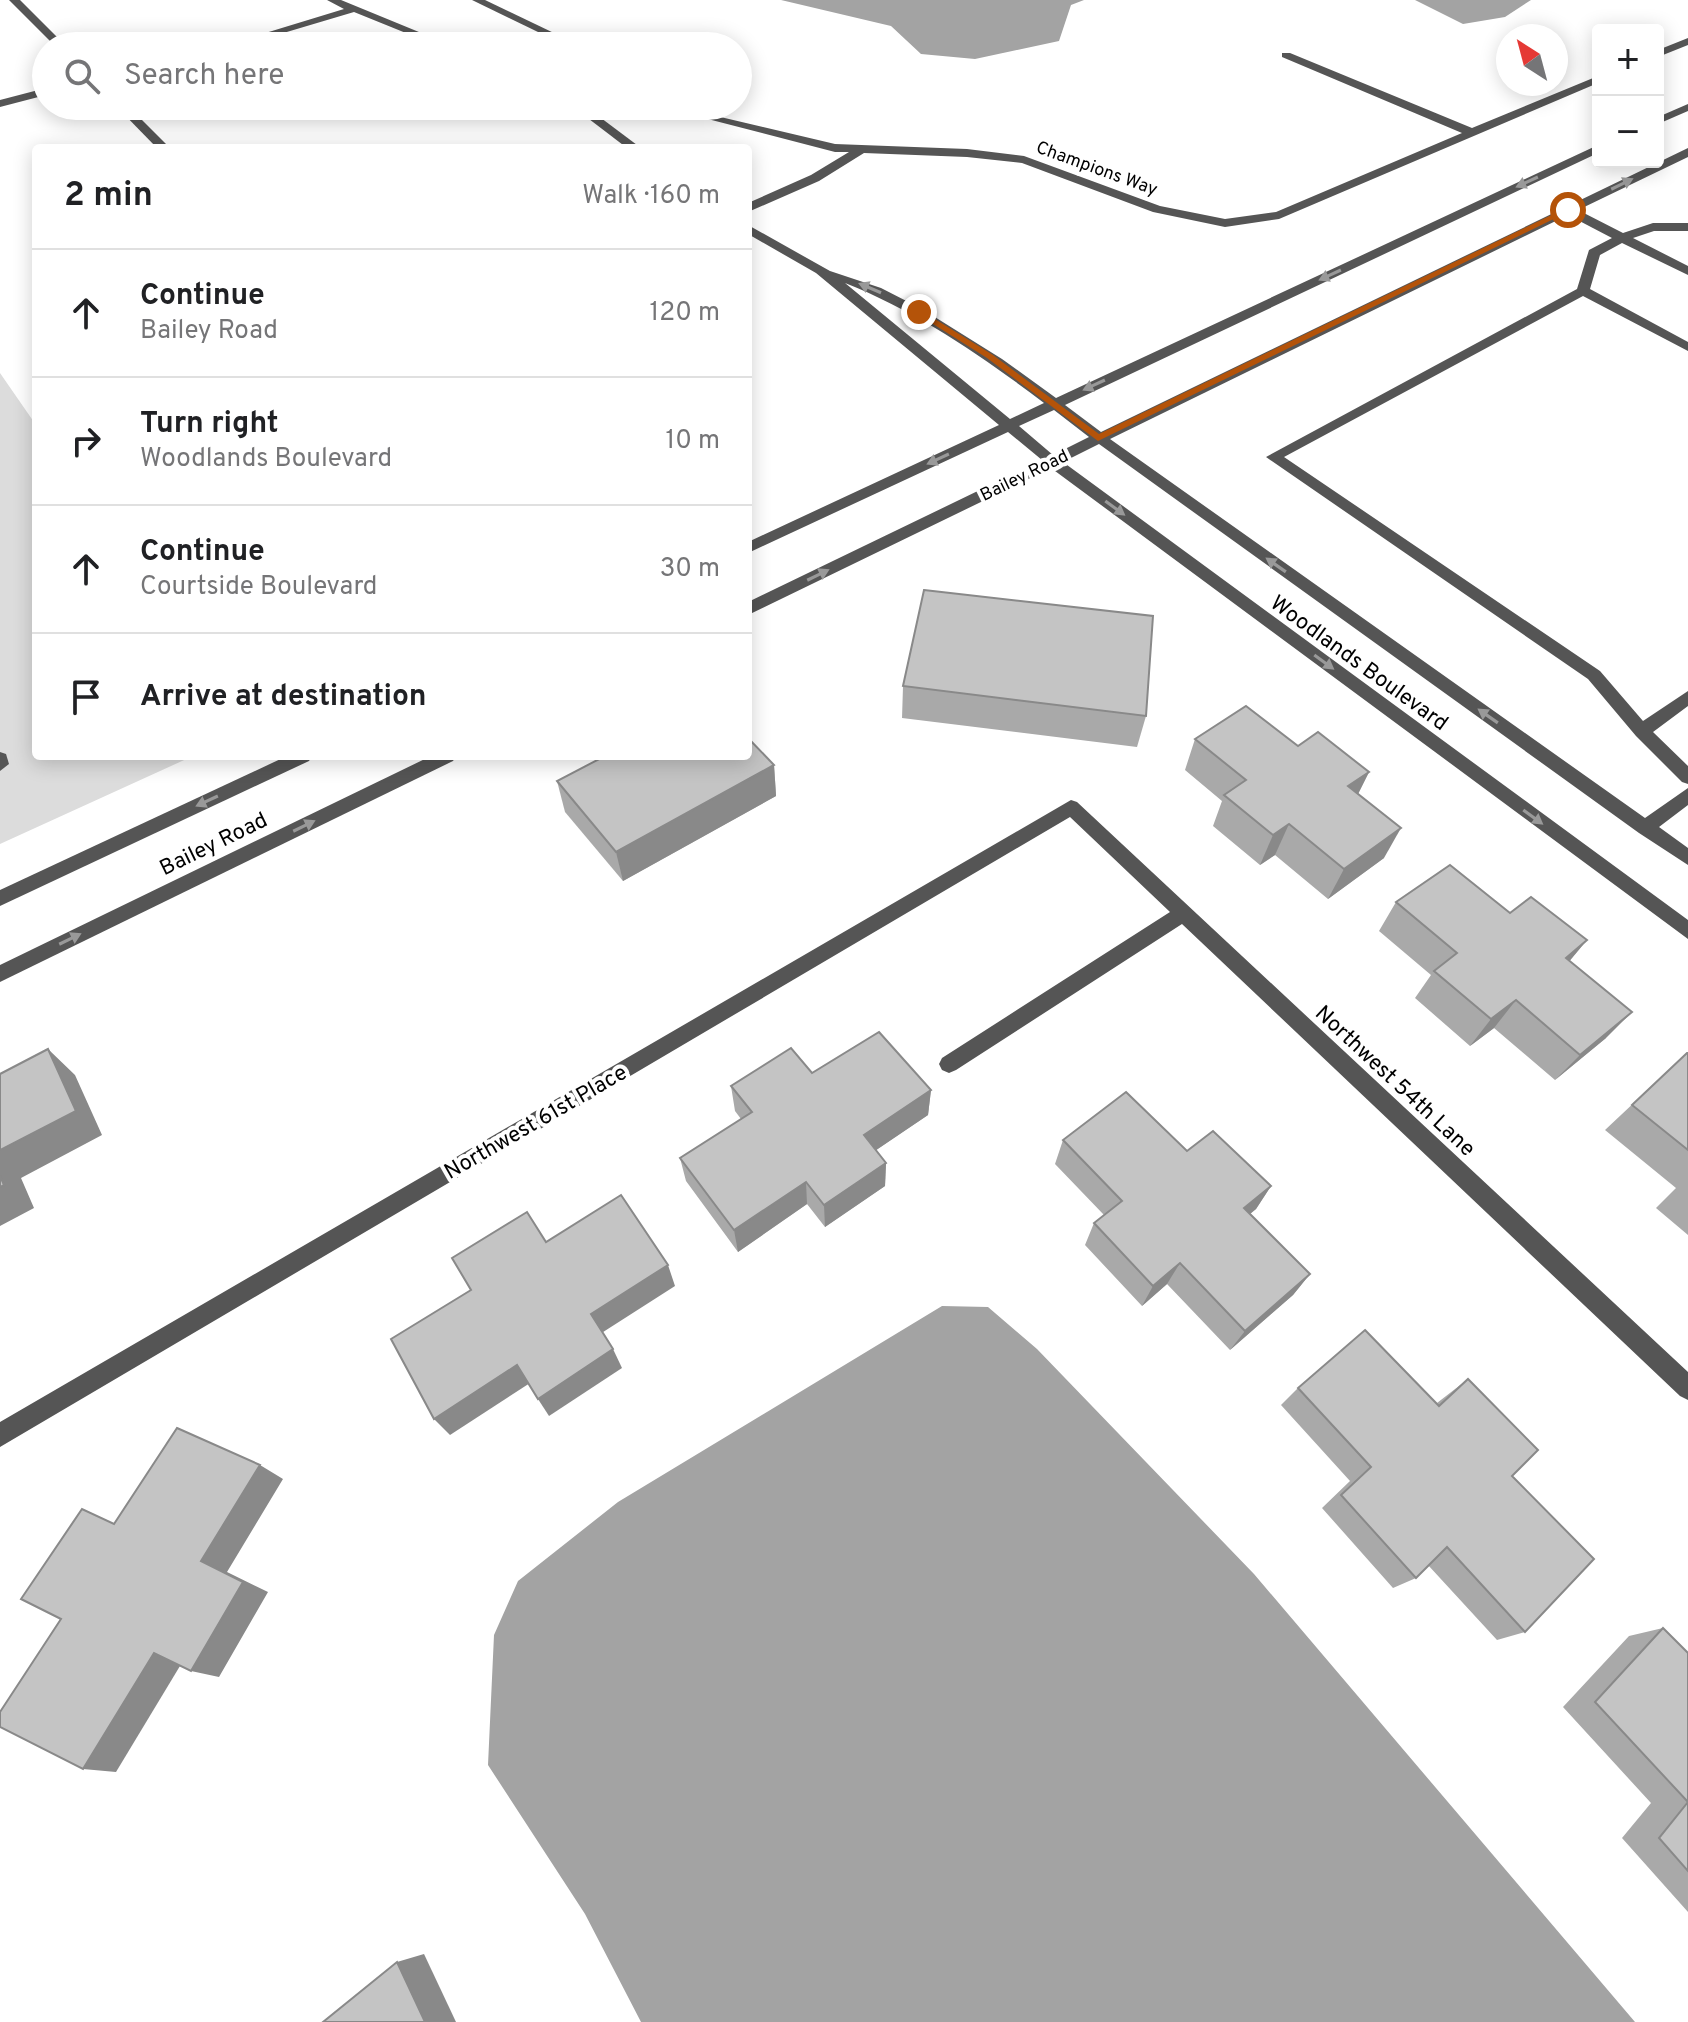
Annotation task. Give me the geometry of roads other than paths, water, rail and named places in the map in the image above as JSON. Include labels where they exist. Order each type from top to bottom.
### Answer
[{"type":"street","points":[[14,0],[47,32]]},
{"type":"street","points":[[332,0],[351,10],[418,32]]},
{"type":"street","points":[[477,0],[546,32]]},
{"type":"street","points":[[276,32],[351,10]]},
{"type":"street","points":[[1664,51],[1688,41]]},
{"type":"street","points":[[1286,55],[1473,133]]},
{"type":"street","name":"Champions Way","points":[[718,120],[835,148],[967,153],[1024,160],[1157,209],[1225,223],[1279,215],[1592,82]]},
{"type":"street","points":[[0,104],[32,95]]},
{"type":"street","points":[[1664,118],[1688,107]]},
{"type":"street","points":[[136,120],[160,144]]},
{"type":"street","points":[[597,120],[630,144]]},
{"type":"street","points":[[752,206],[815,178],[862,149]]},
{"type":"street","points":[[752,546],[1592,152]]},
{"type":"street","name":"Bailey Road","points":[[752,607],[1688,152]]},
{"type":"street","points":[[1568,210],[1688,271]]},
{"type":"street","points":[[1688,227],[1653,227],[1622,238],[1594,253],[1583,291],[1273,457],[1594,675],[1642,731],[1688,777]]},
{"type":"street","points":[[752,231],[821,270]]},
{"type":"street","name":"Woodlands Boulevard","points":[[821,270],[870,286],[990,356],[1098,438],[1688,858]]},
{"type":"street","name":"Woodlands Boulevard","points":[[821,270],[1052,461],[1688,931]]},
{"type":"street","points":[[1583,291],[1688,347]]},
{"type":"street","points":[[1642,731],[1688,697]]},
{"type":"street","name":"Bailey Road","points":[[0,898],[294,760]]},
{"type":"street","name":"Bailey Road","points":[[0,974],[439,760]]},
{"type":"street","points":[[1645,828],[1688,795]]},
{"type":"street","name":"Northwest 54th Lane","points":[[1071,807],[1688,1388]]},
{"type":"street","name":"Northwest 61st Place","points":[[0,1435],[1071,807]]},
{"type":"street","points":[[949,1064],[1184,913]]}]
